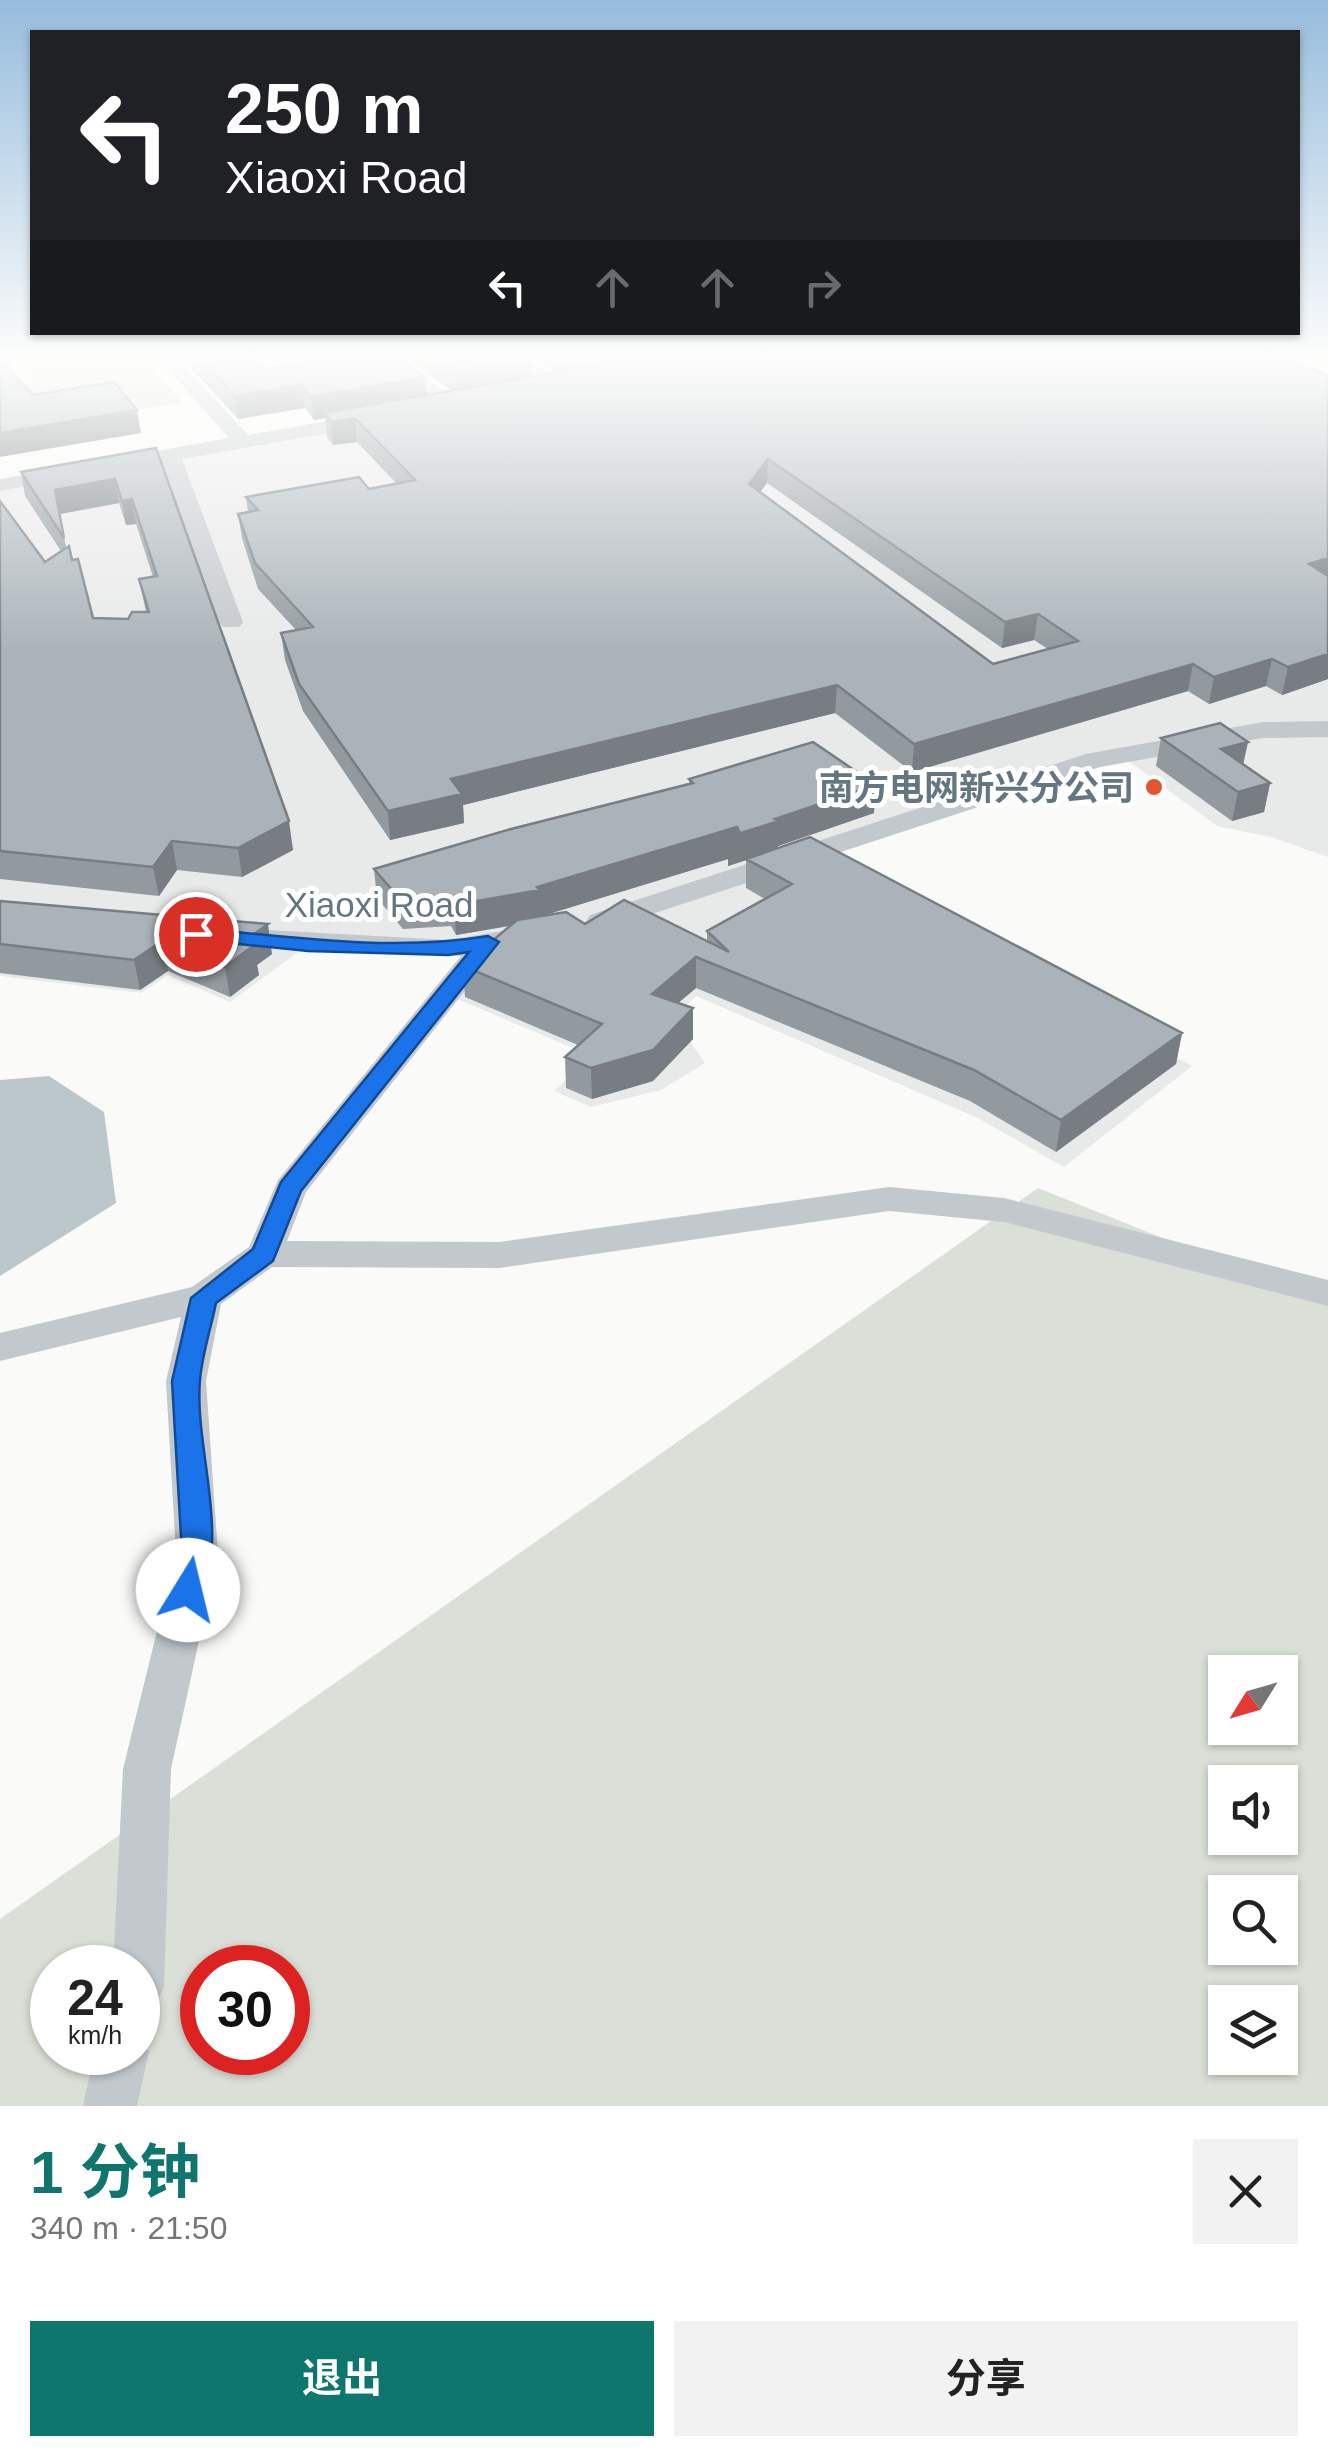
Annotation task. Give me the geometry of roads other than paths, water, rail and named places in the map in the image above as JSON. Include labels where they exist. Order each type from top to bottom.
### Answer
[{"type":"street","points":[[0,485],[135,456]]},
{"type":"street","points":[[0,475],[159,456]]},
{"type":"street","points":[[170,456],[231,622]]},
{"type":"street","name":"Xiaoxi Road","points":[[196,934],[308,944],[448,949],[562,929],[1096,760],[1264,730],[1328,729]]},
{"type":"street","points":[[0,1348],[204,1298],[264,1254],[290,1188],[488,942]]},
{"type":"street","points":[[264,1254],[499,1255],[889,1199],[1004,1210],[1328,1293]]},
{"type":"street","points":[[140,1945],[147,1769],[197,1554],[186,1381],[204,1298]]},
{"type":"street","points":[[110,2106],[117,2075]]},
{"type":"place","name":"南方电网新兴分公司","points":[[1154,787]]}]
